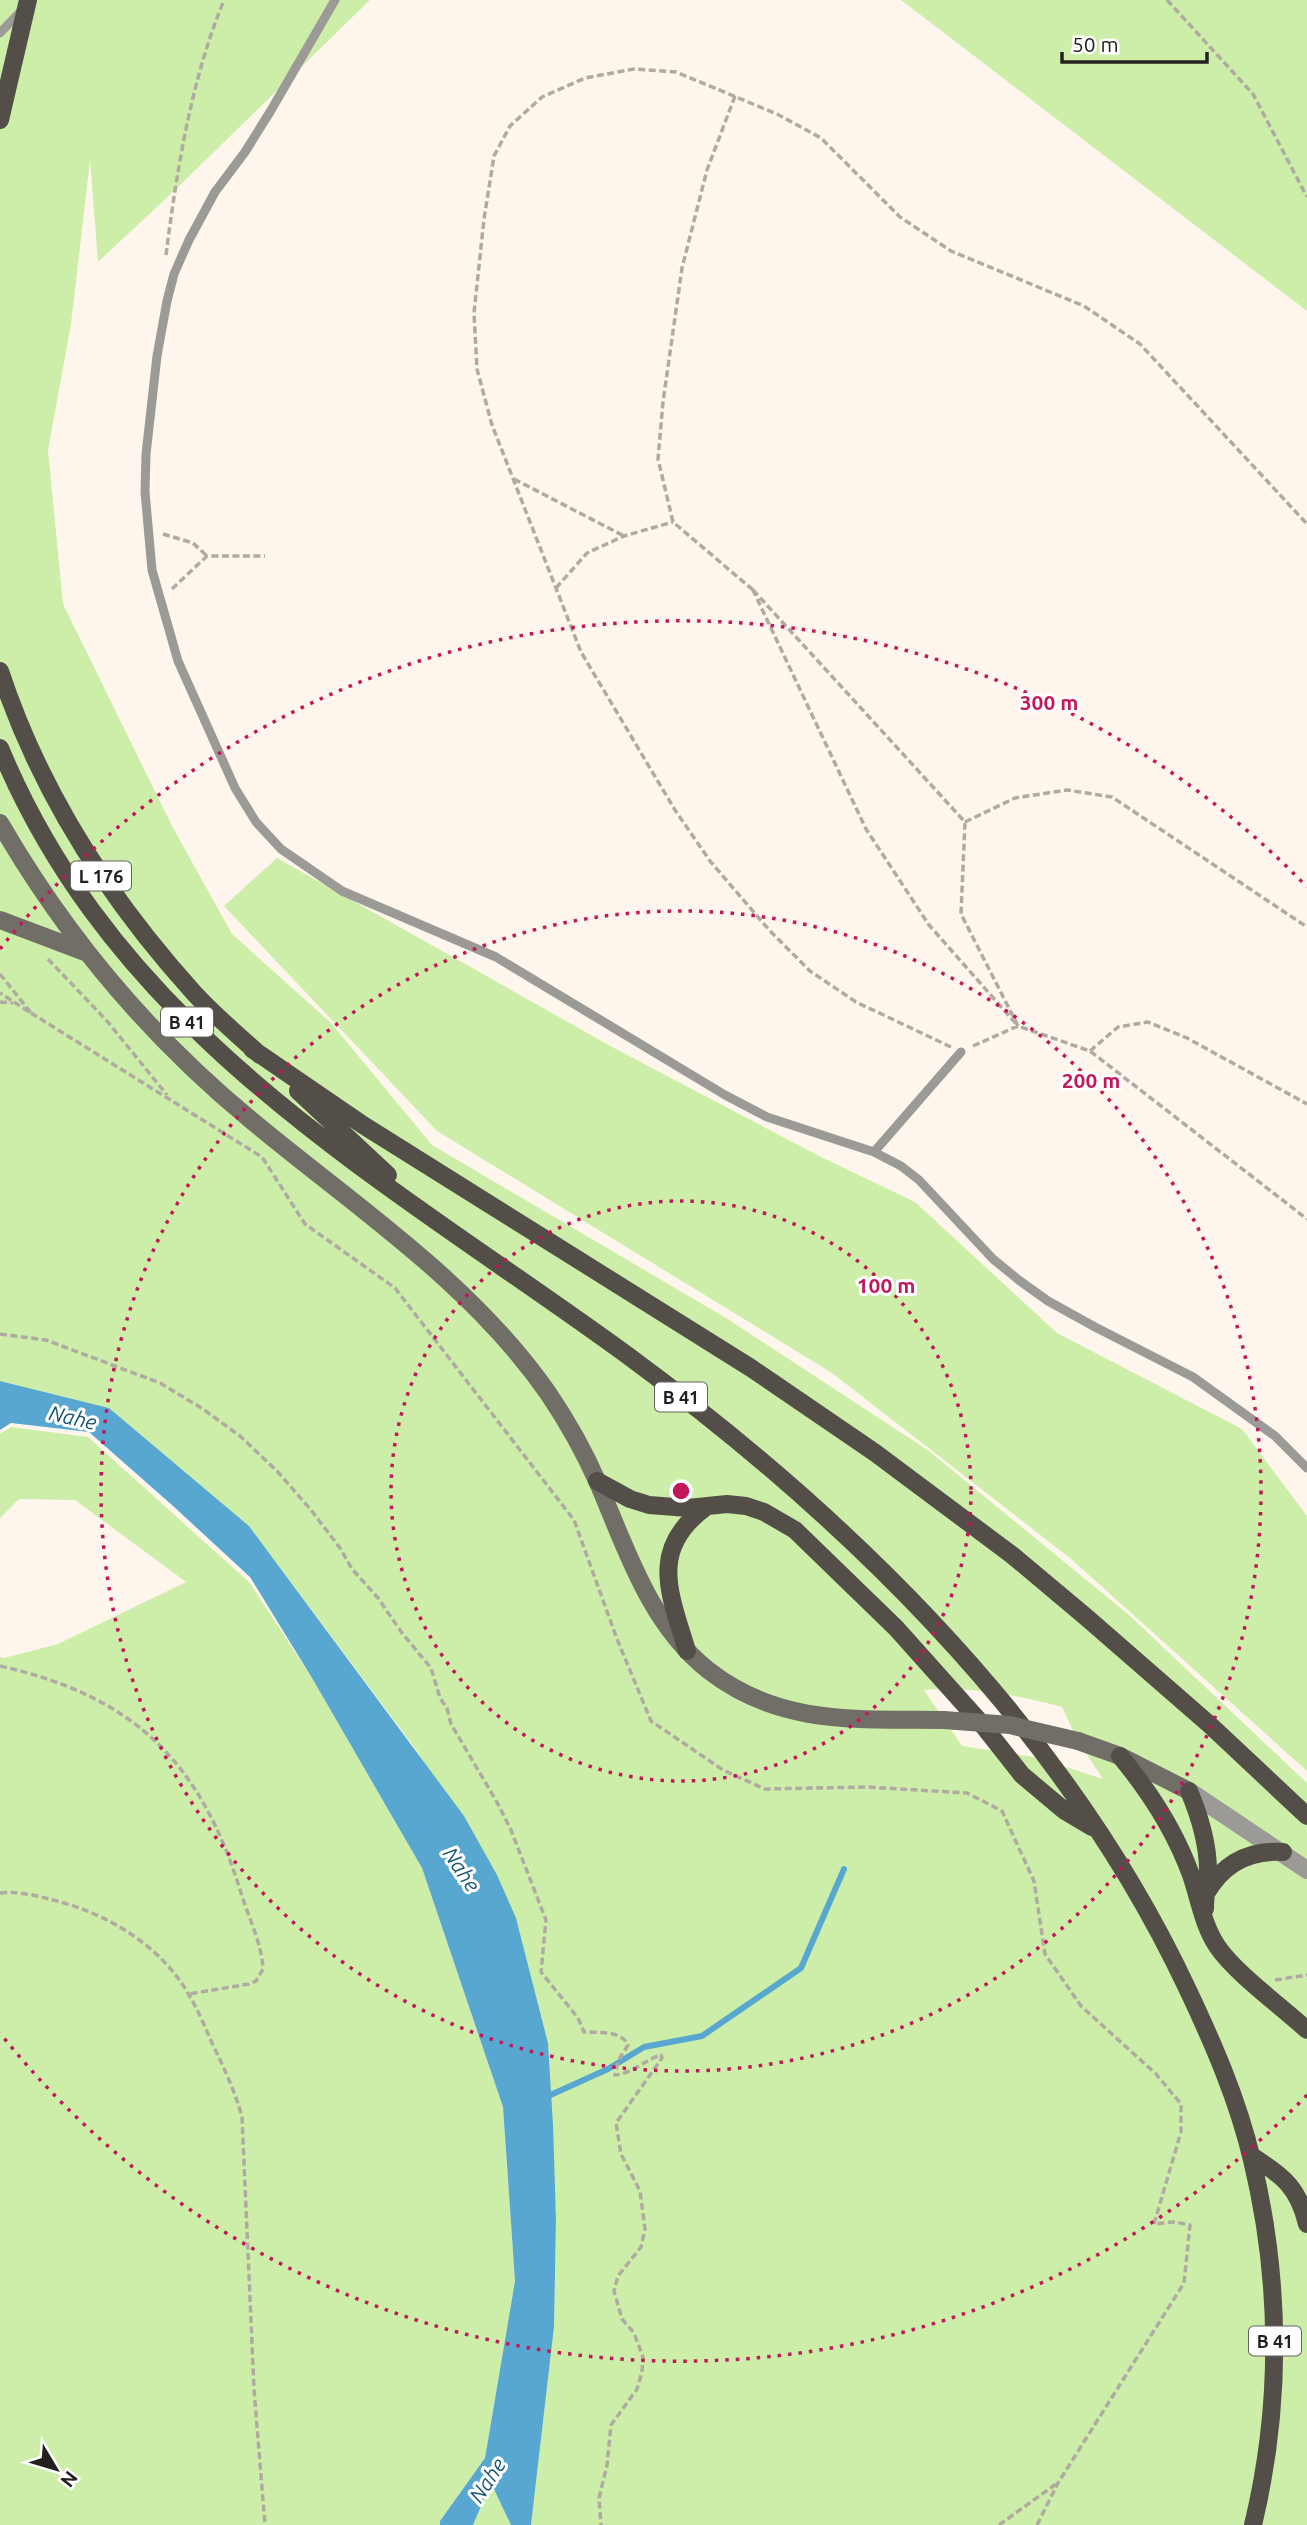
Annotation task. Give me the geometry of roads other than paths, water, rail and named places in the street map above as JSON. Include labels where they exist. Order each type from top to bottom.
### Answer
[{"type":"main road","points":[[0,120],[27,3]]},
{"type":"main road","name":"L 176","points":[[0,671],[27,745],[84,851],[118,901],[156,949],[196,995],[447,1230]]},
{"type":"main road","name":"B 41","points":[[0,748],[59,862],[135,967],[169,1004],[284,1110],[447,1230],[628,1356],[776,1473],[831,1523],[935,1626],[1005,1705],[1061,1777],[1142,1902],[1194,2003],[1227,2081],[1252,2157],[1269,2249],[1275,2358],[1266,2467],[1253,2525]]},
{"type":"main road","name":"L 176","points":[[0,823],[53,909],[85,952],[147,1023],[214,1088],[411,1247],[488,1319],[517,1351],[567,1422],[597,1481],[629,1557],[666,1625],[687,1651],[724,1682],[762,1702],[788,1711],[841,1719],[944,1720],[1010,1725],[1078,1741],[1120,1756],[1189,1791]]},
{"type":"main road","points":[[0,920],[85,952]]},
{"type":"main road","points":[[252,1049],[363,1125],[751,1368],[874,1452],[1012,1555],[1086,1617],[1210,1725],[1307,1816]]},
{"type":"main road","points":[[597,1481],[649,1505],[688,1508],[727,1504],[746,1506],[764,1512],[795,1530],[896,1628],[972,1713],[1022,1775],[1066,1811],[1098,1831]]},
{"type":"main road","points":[[687,1651],[667,1586],[669,1560],[685,1526],[707,1506]]},
{"type":"main road","points":[[1120,1756],[1168,1824],[1191,1874],[1218,1947],[1307,2030]]},
{"type":"main road","points":[[1189,1791],[1201,1822],[1206,1845],[1205,1916]]},
{"type":"main road","points":[[1207,1892],[1220,1873],[1239,1860],[1261,1853],[1283,1852]]},
{"type":"main road","points":[[1252,2157],[1277,2172],[1292,2186],[1302,2204],[1307,2224]]},
{"type":"street","points":[[1189,1791],[1307,1870]]},
{"type":"lane","points":[[335,0],[258,132],[201,215],[174,274],[159,345],[150,412],[145,480],[152,570],[178,661],[224,766],[256,822],[281,849],[342,891],[496,957],[725,1096],[767,1117],[874,1152],[901,1166],[919,1180],[993,1259],[1020,1281],[1083,1321],[1193,1377],[1275,1436],[1307,1468]]},
{"type":"lane","points":[[0,33],[27,3]]},
{"type":"lane","points":[[874,1152],[961,1052]]},
{"type":"water","name":"Nahe","points":[[0,1381],[109,1408],[249,1526],[464,1816],[497,1875],[516,1918],[548,2043],[553,2125],[556,2219],[554,2327],[531,2525],[511,2525],[491,2483],[473,2525],[440,2525],[440,2521],[485,2458],[515,2281],[503,2107],[422,1868],[250,1577],[89,1432],[11,1423],[0,1430]]},
{"type":"waterway","points":[[546,2097],[608,2069],[644,2047],[702,2036],[801,1968],[844,1869]]}]
